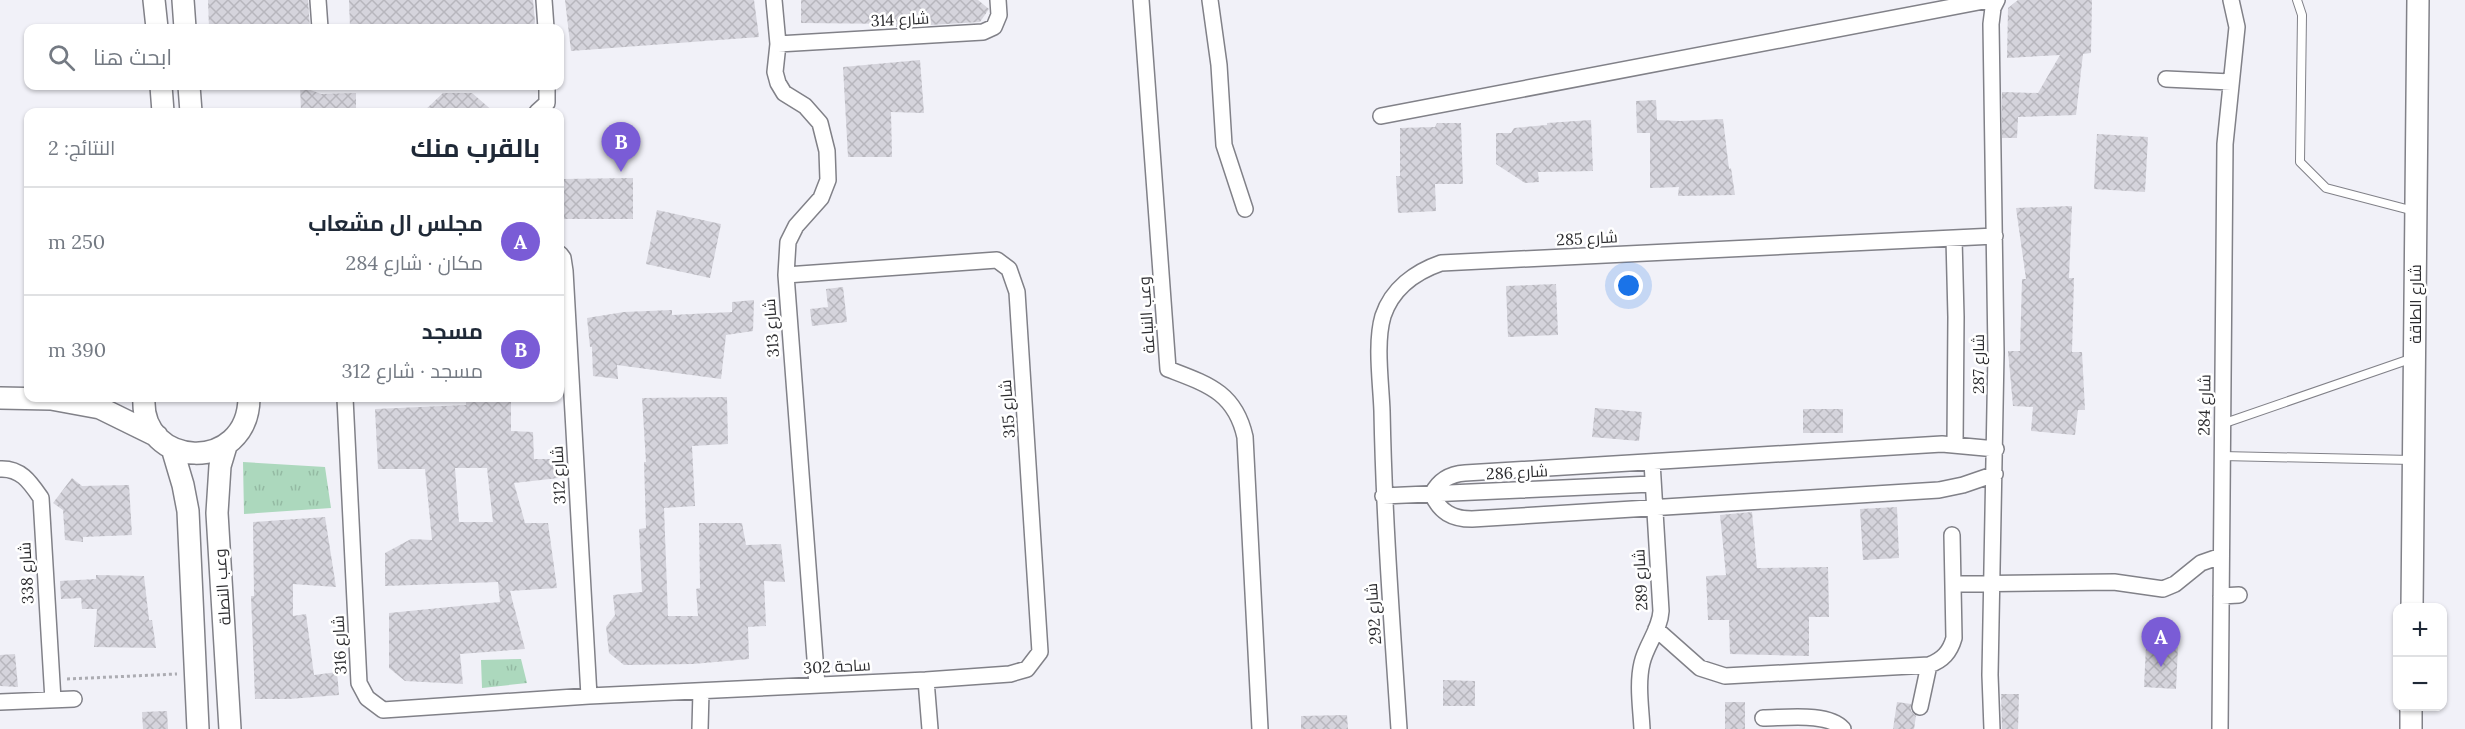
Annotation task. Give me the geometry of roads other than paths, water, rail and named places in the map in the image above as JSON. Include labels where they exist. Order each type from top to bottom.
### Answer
[{"type":"street","points":[[154,0],[157,24]]},
{"type":"street","points":[[183,0],[185,24]]},
{"type":"street","points":[[318,0],[320,24]]},
{"type":"street","points":[[544,0],[546,24]]},
{"type":"street","name":"شارع 313","points":[[774,0],[778,44],[776,72],[778,83],[784,93],[805,106],[820,123],[827,151],[828,180],[821,198],[796,226],[788,242],[786,276],[817,685]]},
{"type":"street","name":"شارع 314","points":[[778,44],[983,32],[994,27],[999,15],[998,0]]},
{"type":"street","name":"وعب النباعة","points":[[1141,0],[1168,369],[1213,388],[1225,397],[1242,423],[1245,437],[1260,729]]},
{"type":"street","points":[[1210,0],[1219,65],[1224,145],[1245,209]]},
{"type":"street","points":[[1381,116],[1958,4],[1989,0]]},
{"type":"street","name":"شارع 287","points":[[1992,729],[1990,675],[1996,449],[1991,24],[1996,0]]},
{"type":"street","name":"شارع 284","points":[[2220,729],[2225,144],[2237,27],[2231,0]]},
{"type":"street","name":"شارع الطاقة","points":[[2412,603],[2418,0]]},
{"type":"street","points":[[2166,79],[2231,82]]},
{"type":"street","points":[[161,90],[163,108]]},
{"type":"street","points":[[189,90],[191,108]]},
{"type":"street","points":[[542,108],[547,104],[547,90]]},
{"type":"street","name":"شارع 285","points":[[1383,496],[1380,330],[1383,315],[1398,290],[1409,279],[1431,267],[1441,263],[1995,236]]},
{"type":"street","points":[[1954,238],[1955,444]]},
{"type":"street","name":"شارع 315","points":[[786,276],[997,260],[1009,269],[1017,292],[1040,652],[1027,669],[1010,674],[926,680]]},
{"type":"street","name":"شارع 312","points":[[564,320],[589,696]]},
{"type":"street","points":[[67,402],[100,408],[190,454],[209,453],[226,446],[239,433],[247,417],[249,402]]},
{"type":"street","name":"وعب النصلة","points":[[144,402],[148,423],[165,443],[183,485],[188,511],[198,729]]},
{"type":"street","name":"شارع 316","points":[[345,402],[360,683],[367,698],[383,710],[589,696]]},
{"type":"street","points":[[1995,474],[1939,490],[1461,519],[1443,511],[1432,494],[1442,481],[1456,474],[1955,444],[1996,449]]},
{"type":"street","name":"وعب النصلة","points":[[226,446],[220,466],[217,513],[230,729]]},
{"type":"street","name":"شارع 289","points":[[1642,729],[1641,670],[1661,611],[1652,462]]},
{"type":"street","name":"شارع 338","points":[[0,469],[9,468],[28,478],[40,498],[52,700]]},
{"type":"street","name":"شارع 286","points":[[1383,496],[1653,484]]},
{"type":"street","name":"شارع 292","points":[[1383,496],[1399,729]]},
{"type":"street","points":[[1656,629],[1700,668],[1725,676],[1929,665],[1943,658],[1954,638],[1952,535]]},
{"type":"street","points":[[1953,584],[2114,582],[2163,589],[2175,584],[2201,563],[2221,556]]},
{"type":"street","points":[[2221,596],[2239,595]]},
{"type":"street","points":[[1920,707],[1929,665]]},
{"type":"street","points":[[926,680],[930,729]]},
{"type":"street","name":"ساحة 302","points":[[589,696],[926,680]]},
{"type":"street","points":[[700,729],[701,691]]},
{"type":"street","points":[[0,702],[74,699]]},
{"type":"street","points":[[2411,711],[2411,729]]},
{"type":"street","points":[[1763,718],[1827,719],[1843,729]]},
{"type":"lane","points":[[2297,0],[2302,15],[2300,162],[2326,188],[2416,212]]},
{"type":"lane","points":[[2222,424],[2415,357]]},
{"type":"lane","points":[[2222,456],[2414,460]]},
{"type":"place","name":"مسجد","points":[[621,172]]},
{"type":"place","name":"مجلس ال مشعاب","points":[[2161,667]]}]
